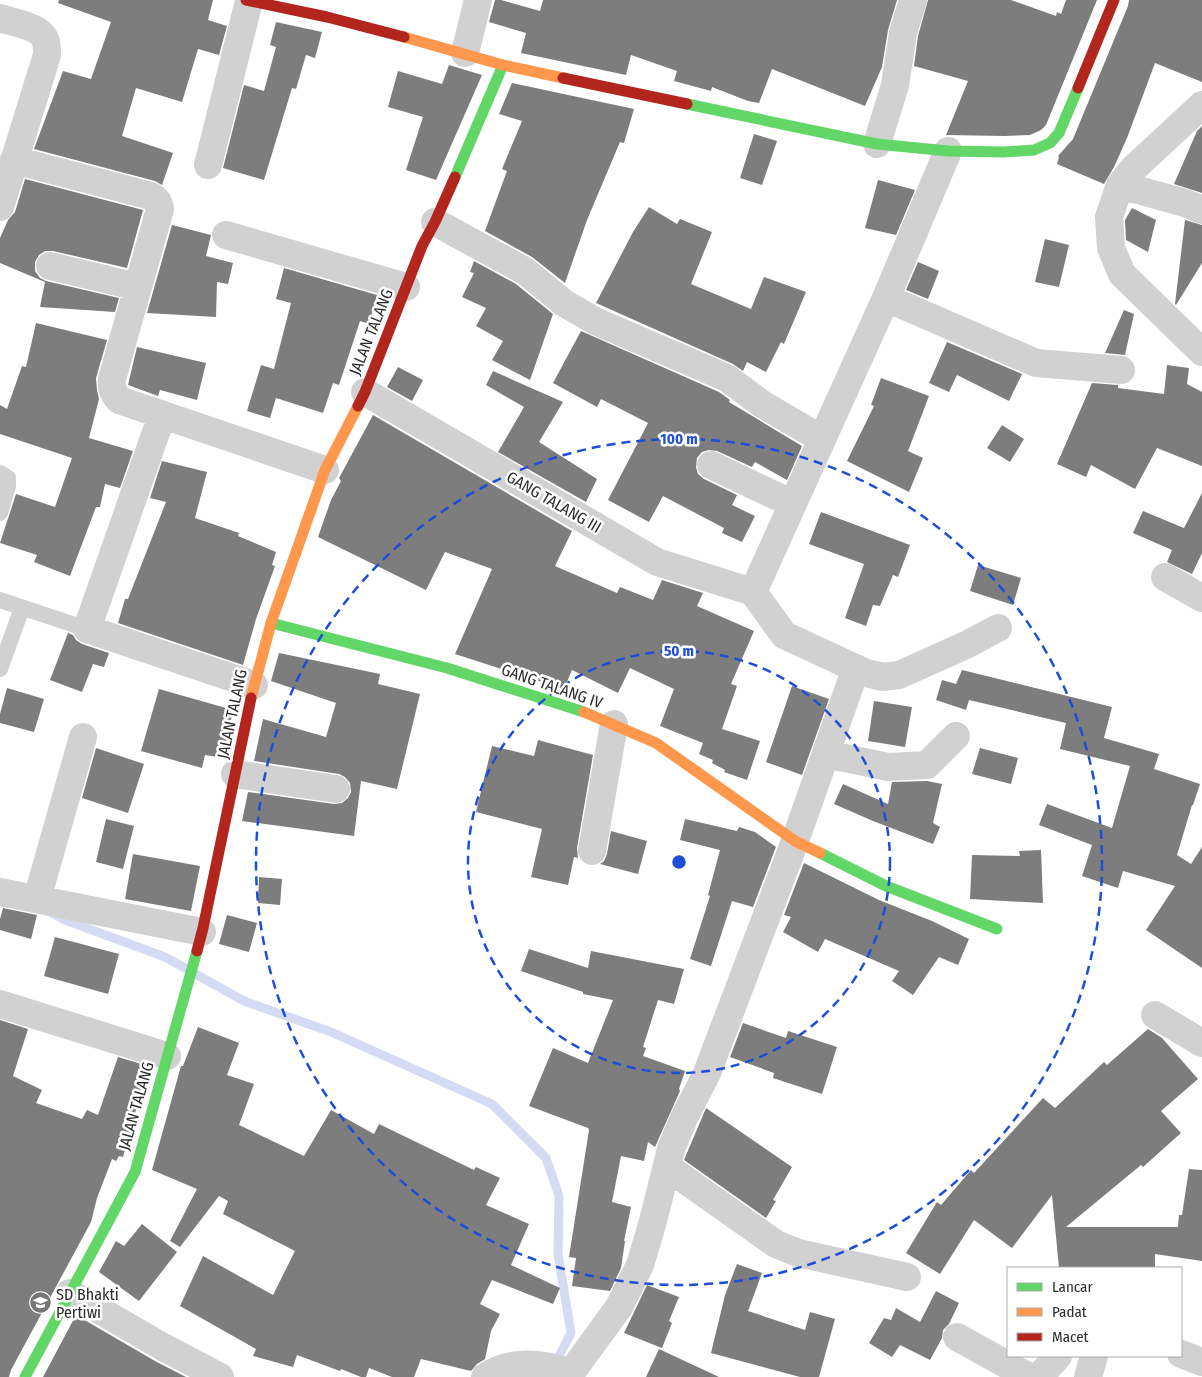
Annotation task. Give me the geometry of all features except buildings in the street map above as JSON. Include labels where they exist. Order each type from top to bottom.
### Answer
[{"type":"street","points":[[208,165],[248,0],[330,9],[503,65],[877,144],[948,151],[1004,152],[1034,150],[1050,143],[1059,133],[1114,0]]},
{"type":"street","points":[[465,53],[478,0]]},
{"type":"street","points":[[877,144],[895,85],[903,33],[913,0]]},
{"type":"street","points":[[0,18],[32,28],[42,34],[47,42],[47,55],[0,206]]},
{"type":"street","name":"JALAN TALANG","points":[[25,1377],[135,1172],[201,935],[254,685],[271,623],[325,470],[365,392],[422,246],[435,222],[503,65]]},
{"type":"street","points":[[1202,105],[1133,169],[1120,185],[1109,217],[1111,248],[1122,274],[1202,352]]},
{"type":"street","points":[[948,151],[886,298],[753,592],[784,636],[866,673],[883,677],[899,675],[966,645],[998,628]]},
{"type":"street","points":[[14,160],[151,196],[157,200],[160,209],[111,387],[119,400],[325,470]]},
{"type":"street","points":[[1120,185],[1185,203],[1202,210]]},
{"type":"street","points":[[435,222],[525,271],[564,303],[595,321],[727,378],[762,404],[822,440]]},
{"type":"street","points":[[226,235],[406,287]]},
{"type":"street","points":[[50,266],[138,287]]},
{"type":"street","points":[[886,298],[1036,363],[1121,370]]},
{"type":"street","name":"GANG TALANG III","points":[[365,392],[657,562],[753,592]]},
{"type":"street","points":[[162,415],[87,629],[254,685]]},
{"type":"street","points":[[712,465],[793,504]]},
{"type":"street","points":[[1165,576],[1202,598]]},
{"type":"street","name":"GANG TALANG IV","points":[[271,623],[447,668],[580,710],[614,724],[656,743],[795,841],[886,886],[997,929]]},
{"type":"street","points":[[485,1377],[502,1368],[516,1365],[534,1364],[560,1371],[619,1307],[640,1264],[653,1222],[671,1149],[684,1118],[707,1073],[795,841],[856,668]]},
{"type":"street","points":[[592,851],[614,724]]},
{"type":"street","points":[[826,754],[888,767],[927,764],[956,736]]},
{"type":"street","points":[[37,899],[83,737]]},
{"type":"street","points":[[235,774],[336,789]]},
{"type":"street","points":[[0,892],[201,935]]},
{"type":"street","points":[[0,1004],[169,1052]]},
{"type":"street","points":[[1162,1018],[1202,1043]]},
{"type":"street","points":[[666,1167],[776,1244],[798,1253],[908,1277]]},
{"type":"street","points":[[70,1293],[163,1347],[220,1377]]},
{"type":"street","points":[[957,1338],[1029,1377]]},
{"type":"street","points":[[1182,1354],[1202,1362]]},
{"type":"street","points":[[1039,1377],[1057,1357]]},
{"type":"street","points":[[1088,1377],[1094,1357]]},
{"type":"lane","points":[[0,473],[8,478],[8,486],[0,513]]},
{"type":"lane","points":[[0,600],[87,629]]},
{"type":"lane","points":[[0,669],[22,608]]},
{"type":"waterway","points":[[52,913],[65,920],[165,957],[244,1001],[331,1032],[492,1104],[546,1158],[559,1196],[558,1254],[571,1333],[554,1366]]},
{"type":"traffic: fast","points":[[455,177],[503,65]]},
{"type":"traffic: fast","points":[[687,104],[877,144],[948,151],[1004,152],[1034,150],[1050,143],[1059,133],[1078,88]]},
{"type":"traffic: fast","points":[[271,623],[447,668],[584,712]]},
{"type":"traffic: fast","points":[[820,853],[886,886],[997,929]]},
{"type":"traffic: fast","points":[[25,1377],[135,1172],[197,951]]},
{"type":"traffic: slow","points":[[404,37],[503,65],[563,78]]},
{"type":"traffic: slow","points":[[251,698],[271,623],[325,470],[358,406]]},
{"type":"traffic: slow","points":[[584,712],[656,743],[795,841],[820,853]]},
{"type":"traffic: jam","points":[[246,0],[327,17],[404,37]]},
{"type":"traffic: jam","points":[[1078,88],[1114,0]]},
{"type":"traffic: jam","points":[[563,78],[687,104]]},
{"type":"traffic: jam","points":[[358,406],[422,246],[455,177]]},
{"type":"traffic: jam","points":[[197,951],[251,698]]},
{"type":"place","name":"SD Bhakti Pertiwi","points":[[40,1303]]}]
